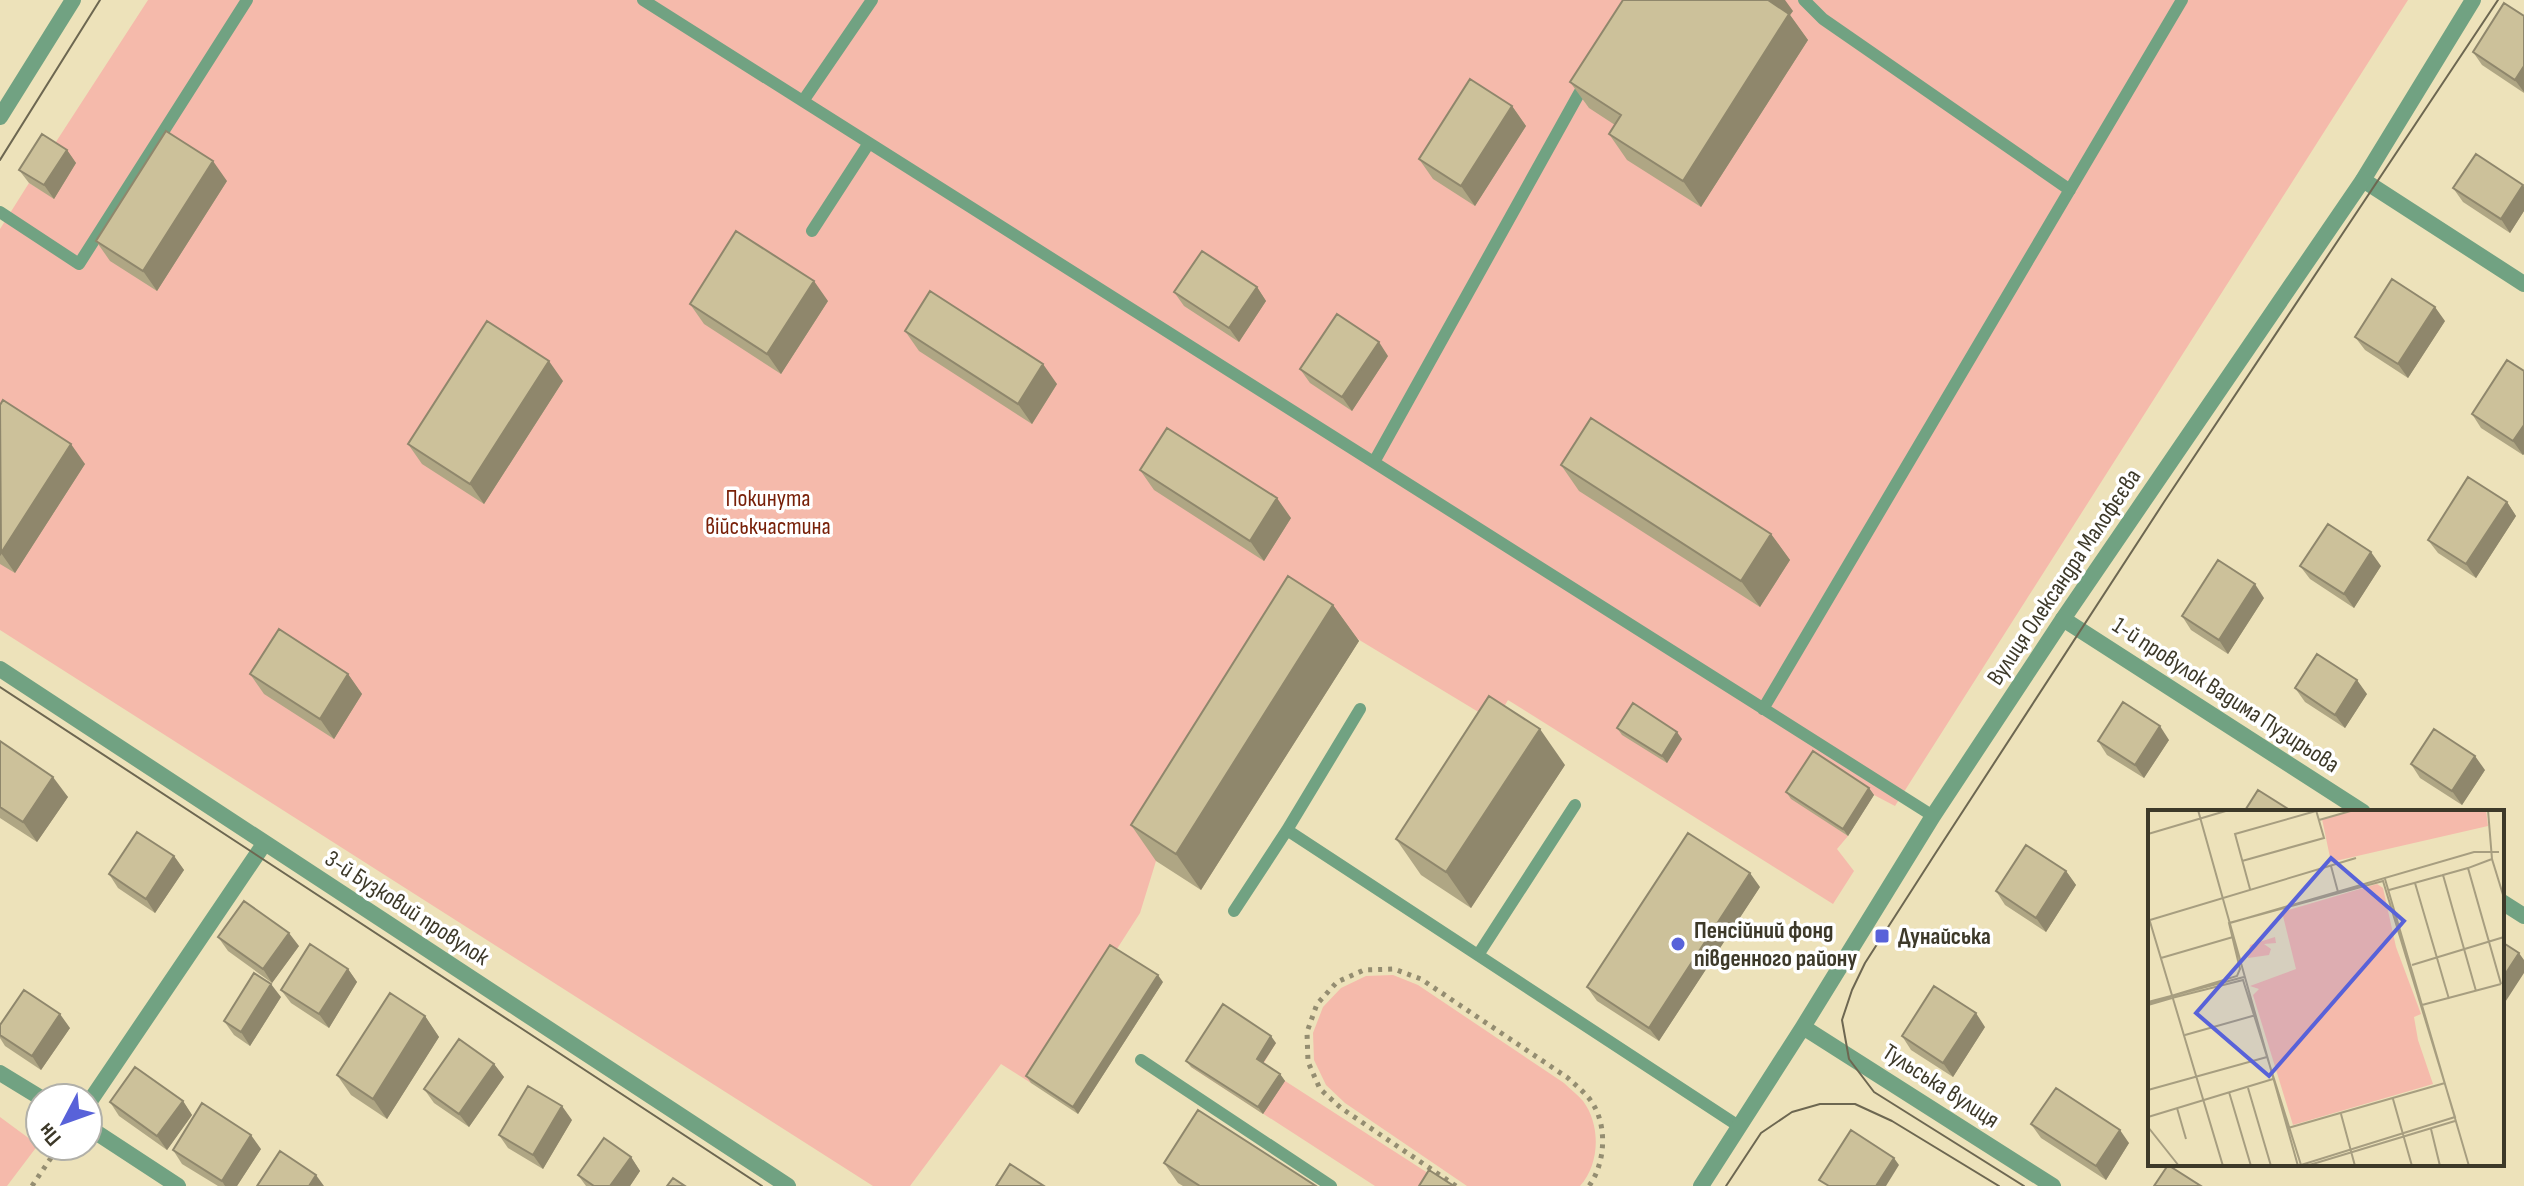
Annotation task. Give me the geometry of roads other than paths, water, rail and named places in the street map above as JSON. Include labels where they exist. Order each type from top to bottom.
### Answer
[{"type":"street","points":[[0,117],[73,0]]},
{"type":"street","name":"Вулиця Олександра Малофєєва","points":[[1701,1186],[1933,816],[2063,619],[2363,180],[2473,0]]},
{"type":"street","points":[[2363,180],[2524,284]]},
{"type":"street","name":"1-й провулок Вадима Пузирьова","points":[[2063,619],[2360,810]]},
{"type":"street","name":"3-й Бузковий провулок","points":[[0,669],[788,1186]]},
{"type":"street","points":[[103,1082],[264,844]]},
{"type":"street","points":[[2504,903],[2524,916]]},
{"type":"street","name":"Тульська вулиця","points":[[1803,1027],[2053,1186]]},
{"type":"street","points":[[0,1073],[24,1088]]},
{"type":"street","points":[[104,1137],[178,1186]]},
{"type":"lane","points":[[0,212],[79,264],[247,0]]},
{"type":"lane","points":[[643,0],[1933,816]]},
{"type":"lane","points":[[803,101],[872,0]]},
{"type":"lane","points":[[1804,0],[1823,19],[2070,190]]},
{"type":"lane","points":[[1763,709],[2182,0]]},
{"type":"lane","points":[[1374,462],[1596,63]]},
{"type":"lane","points":[[812,231],[869,143]]},
{"type":"lane","points":[[1234,911],[1360,709]]},
{"type":"lane","points":[[1478,955],[1575,805]]},
{"type":"lane","points":[[1287,830],[1740,1127]]},
{"type":"lane","points":[[1141,1060],[1331,1186]]},
{"type":"tram line","points":[[0,160],[100,0]]},
{"type":"tram line","points":[[2024,1186],[1874,1092],[1849,1059],[1842,1020],[1852,990],[1865,963],[2164,502],[2498,0]]},
{"type":"tram line","points":[[0,687],[762,1186]]},
{"type":"tram line","points":[[1726,1186],[1761,1133],[1792,1112],[1820,1104],[1855,1104],[1892,1121],[1999,1186]]},
{"type":"place","name":"Дунайська","points":[[1882,936]]},
{"type":"place","name":"Пенсійний фонд південного району","points":[[1678,944]]},
{"type":"park label","name":"Покинута військчастина","points":[[768,512]]}]
